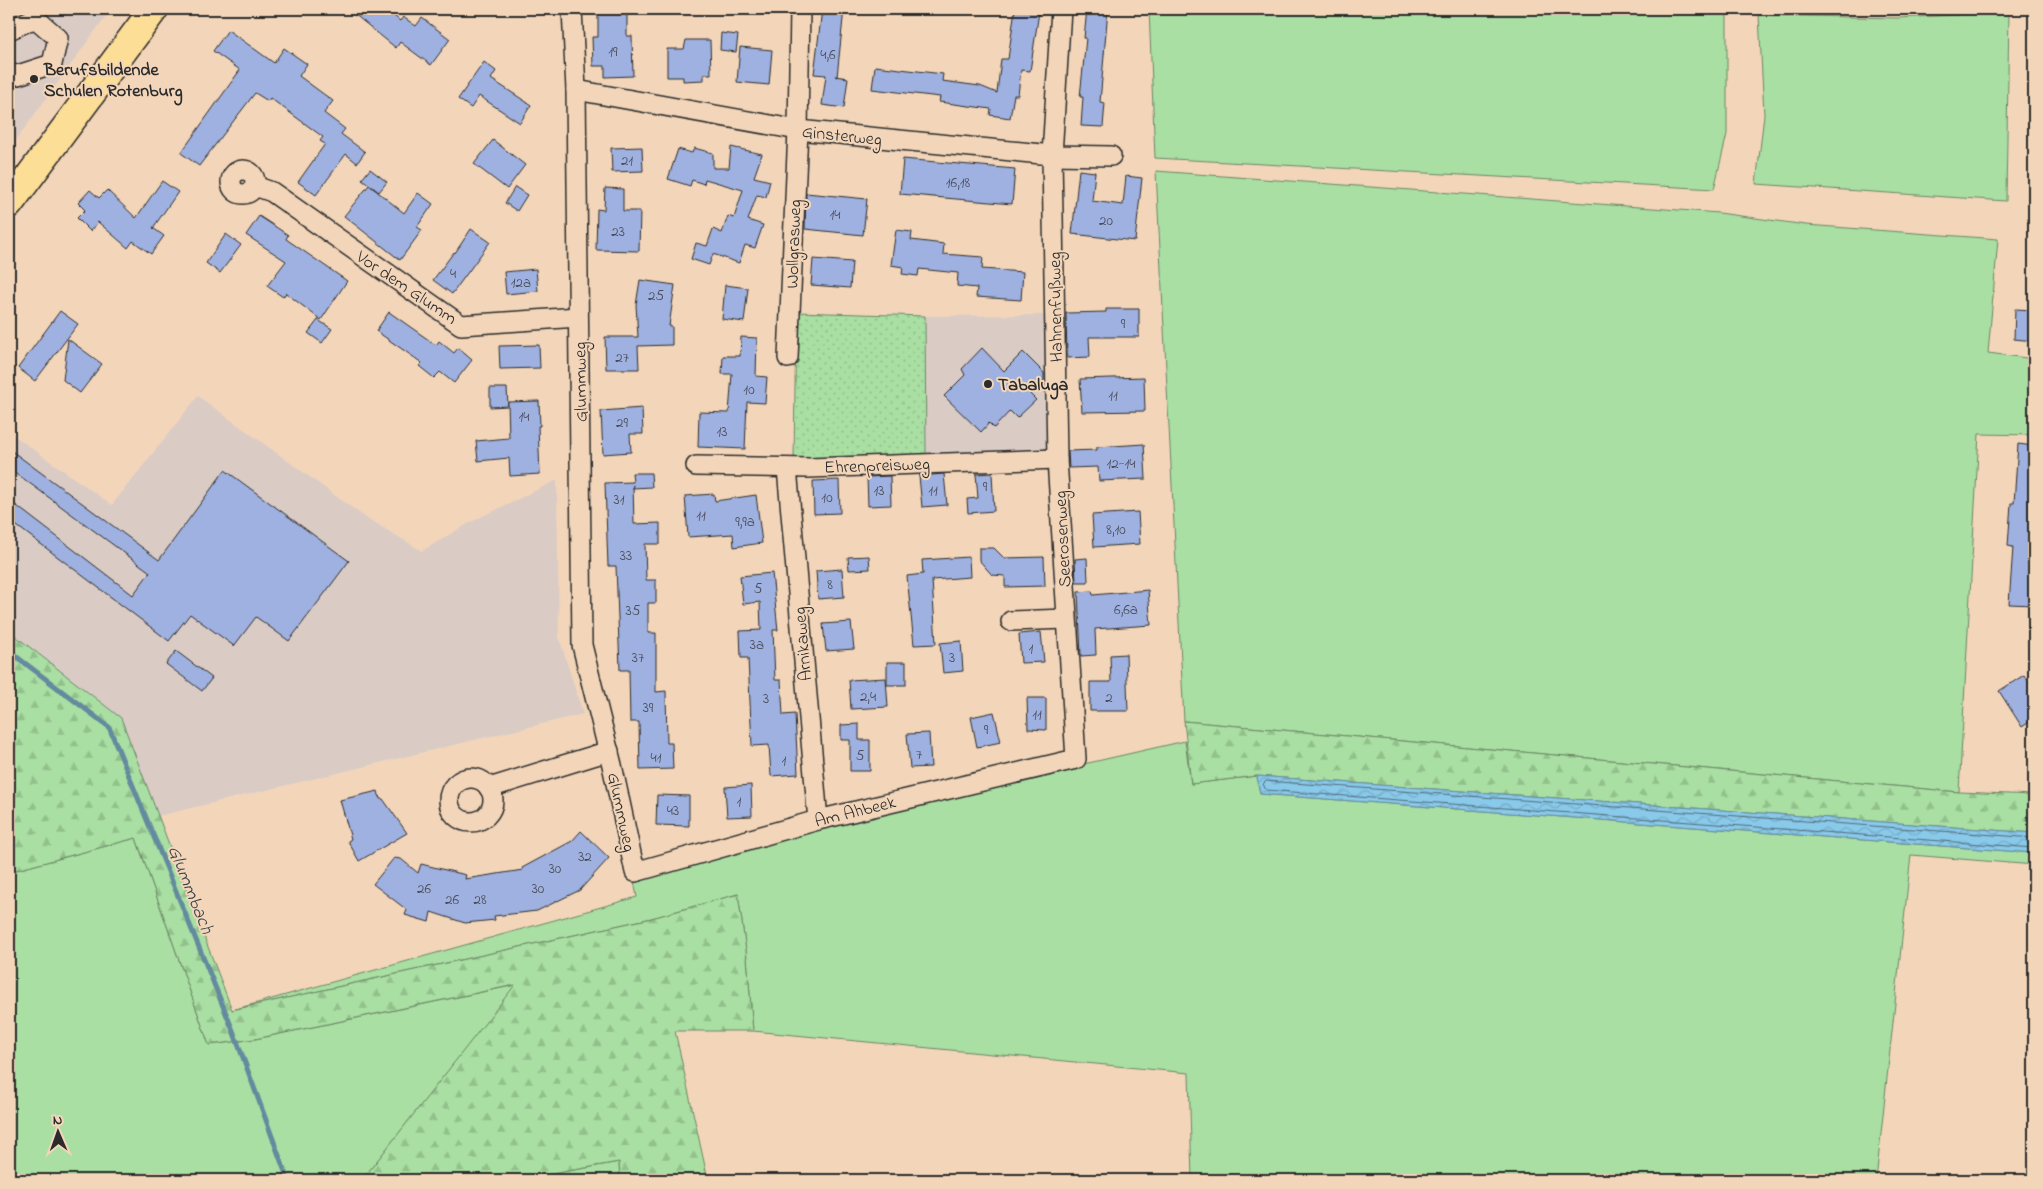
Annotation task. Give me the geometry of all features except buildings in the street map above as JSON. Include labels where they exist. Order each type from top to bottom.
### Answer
[{"type":"main road","points":[[9,204],[154,9]]},
{"type":"street","name":"Glummweg","points":[[572,9],[576,90],[582,644],[609,751],[635,872]]},
{"type":"street","name":"Wollgrasweg","points":[[788,358],[798,130],[800,9]]},
{"type":"street","name":"Hahnenfußweg","points":[[1058,459],[1052,155],[1061,9]]},
{"type":"street","points":[[9,30],[36,18],[58,38],[52,64],[18,75],[9,74]]},
{"type":"street","name":"Ginsterweg","points":[[576,90],[798,130],[1052,155],[1111,156]]},
{"type":"street","name":"Vor dem Glumm","points":[[255,186],[272,192],[461,325],[578,317]]},
{"type":"street","name":"Ehrenpreisweg","points":[[696,466],[787,468],[1058,459]]},
{"type":"street","name":"Seerosenweg","points":[[1058,459],[1066,620],[1076,759]]},
{"type":"street","name":"Arnikaweg","points":[[787,468],[818,820]]},
{"type":"street","points":[[1011,621],[1066,620]]},
{"type":"street","name":"Glummweg","points":[[489,788],[609,751]]},
{"type":"street","name":"Am Ahbeek","points":[[635,872],[818,820],[1076,759]]},
{"type":"shaded area","name":"Berufsbildende Schulen Rotenburg","points":[[9,9],[111,9],[9,150]]},
{"type":"shaded area","name":"Tabaluga","points":[[1049,315],[1051,452],[926,454],[925,316]]},
{"type":"shaded area","points":[[198,396],[362,515],[422,551],[471,522],[557,480],[559,637],[583,714],[158,816],[121,718],[9,631],[9,432],[112,505]]},
{"type":"green space","points":[[1149,9],[1727,9],[1727,134],[1714,189],[1155,158]]},
{"type":"green space","points":[[2009,12],[2006,201],[1756,184],[1764,115],[1759,15],[1898,18]]},
{"type":"green space","points":[[1156,171],[1719,213],[1806,225],[1998,239],[1988,353],[2034,359],[2034,435],[1979,434],[1959,792],[1184,721]]},
{"type":"green space","points":[[796,312],[925,316],[926,454],[794,460]]},
{"type":"green space","points":[[9,631],[121,718],[232,1010],[652,918],[738,894],[747,958],[753,1031],[675,1031],[708,1180],[620,1180],[619,1162],[518,1180],[362,1180],[515,985],[255,1039],[209,1045],[136,838],[9,872]]},
{"type":"green space","points":[[1184,721],[1959,792],[2034,795],[2034,833],[1257,776],[1191,784]]},
{"type":"green space","points":[[1185,741],[1191,784],[1257,776],[1260,794],[2034,853],[2034,865],[1911,855],[1876,1180],[1192,1180],[1189,1073],[753,1031],[747,958],[738,894],[652,918],[232,1010],[637,897],[633,876],[820,824]]},
{"type":"green space","points":[[136,838],[209,1045],[255,1039],[516,985],[362,1180],[9,1180],[9,872]]},
{"type":"green space","points":[[619,1162],[620,1180],[518,1180]]},
{"type":"water","points":[[1257,776],[2034,833],[2034,853],[1260,794]]},
{"type":"waterway","name":"Glummbach","points":[[9,651],[109,727],[234,1033],[288,1180]]},
{"type":"place","name":"Berufsbildende Schulen Rotenburg","points":[[34,79]]},
{"type":"place","name":"Tabaluga","points":[[988,384]]}]
